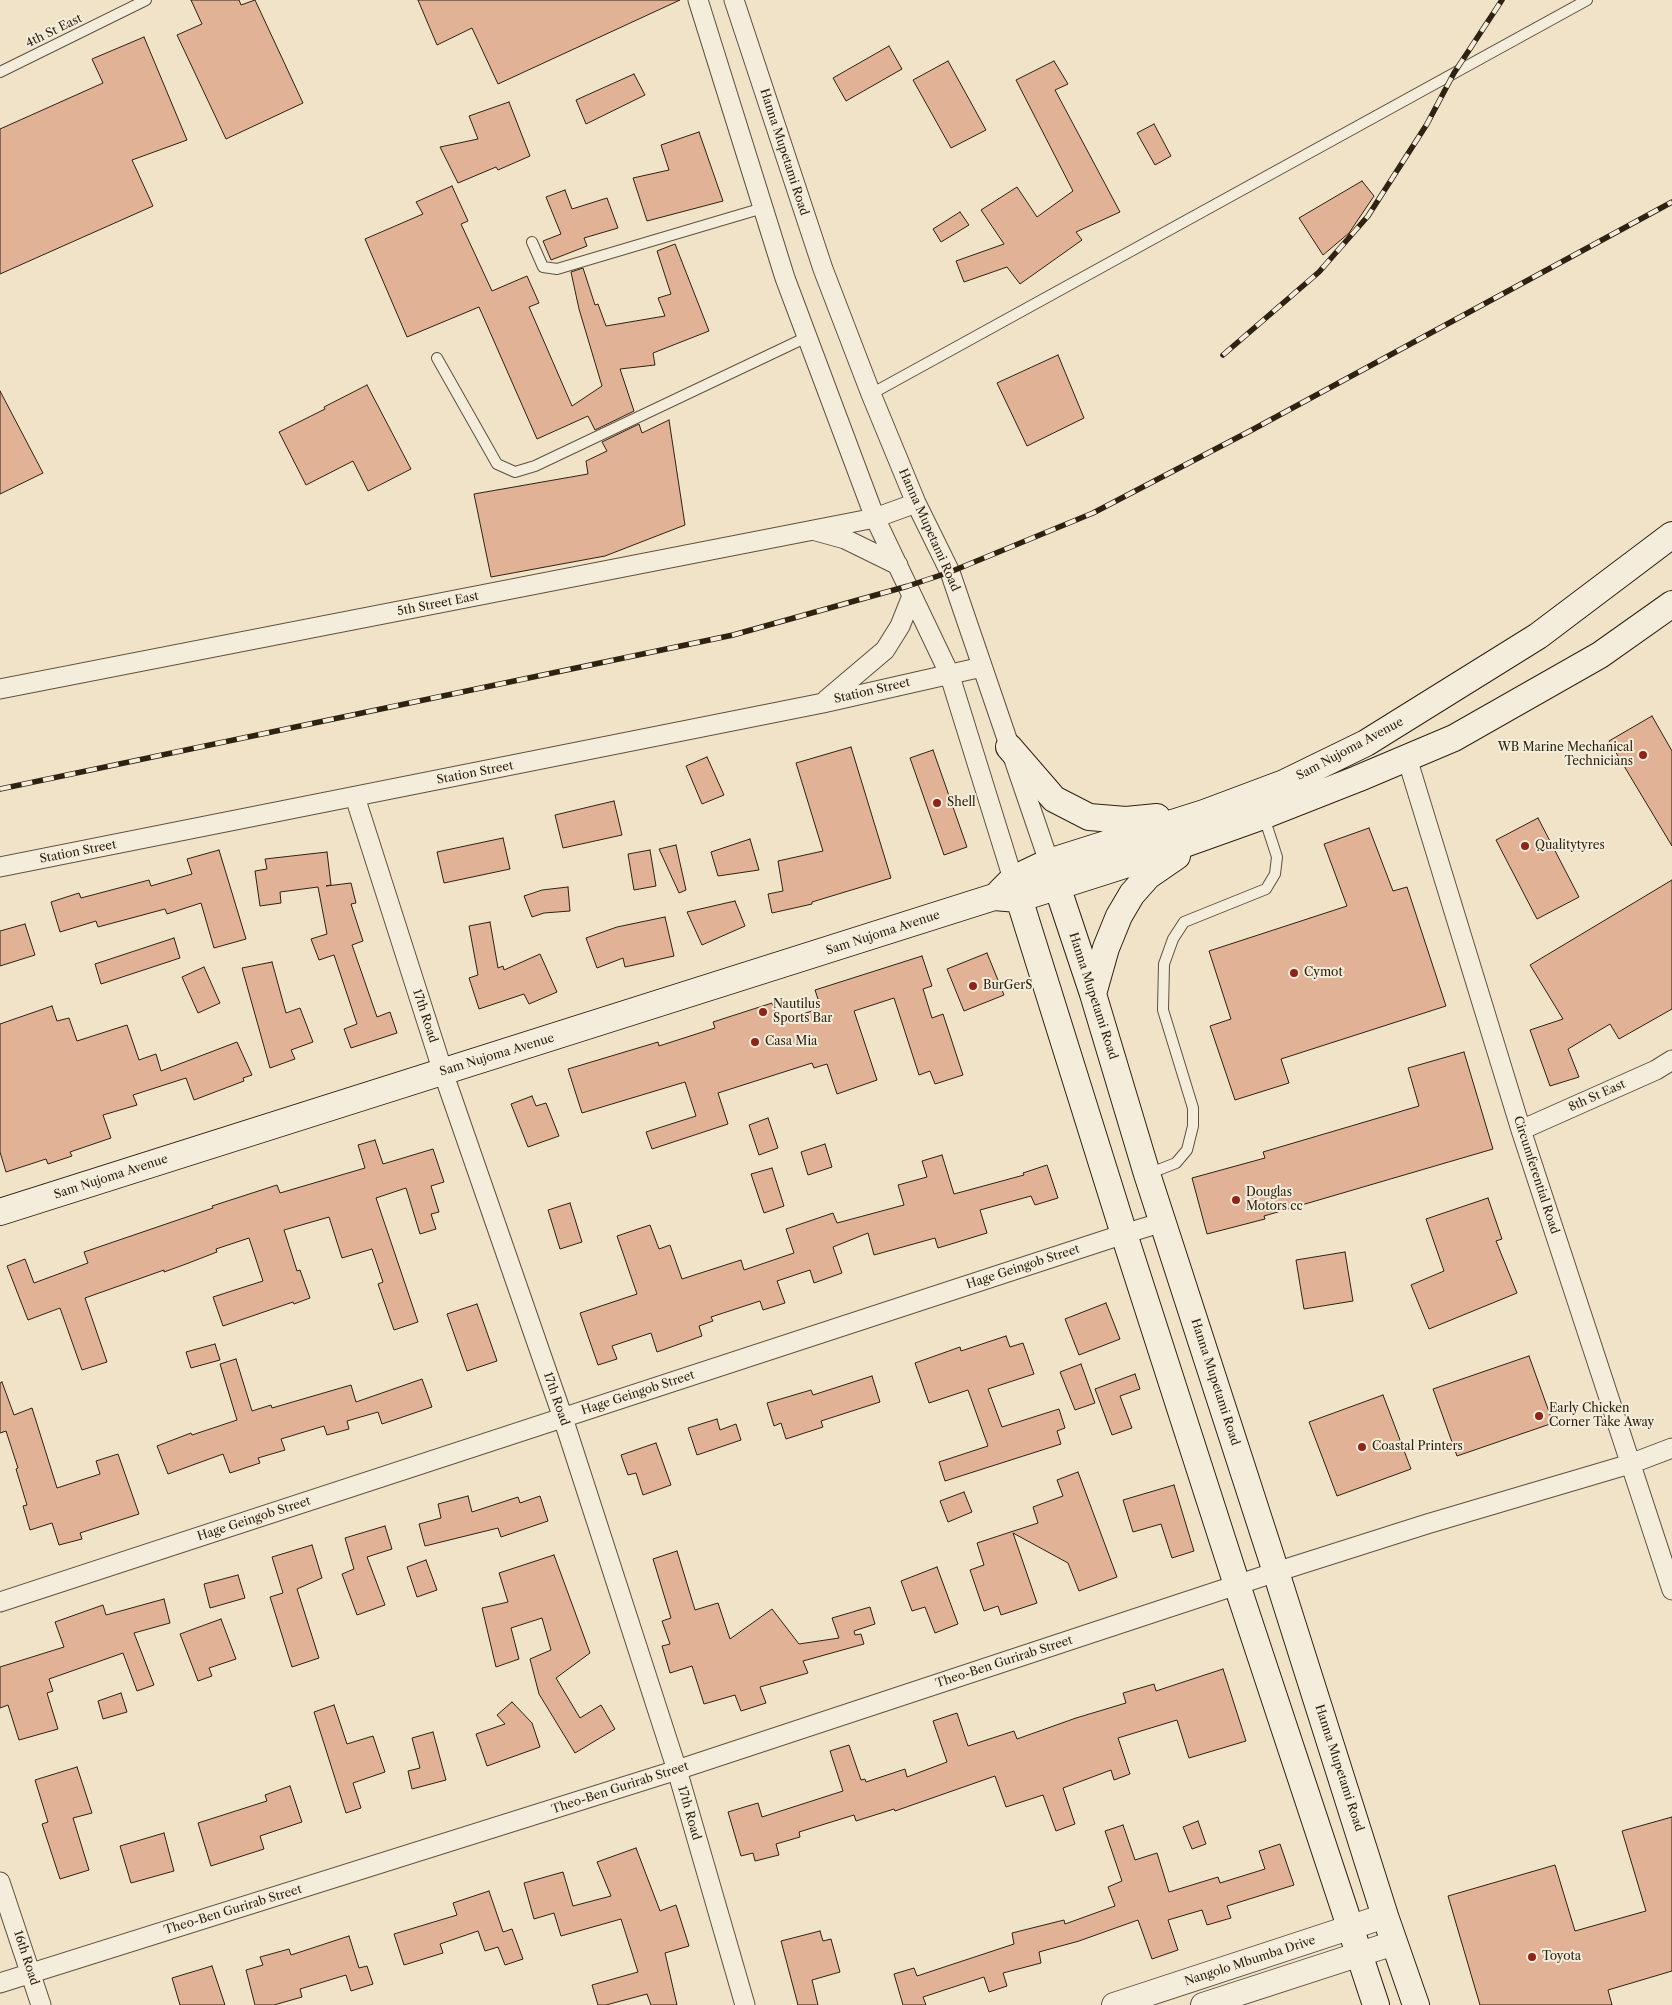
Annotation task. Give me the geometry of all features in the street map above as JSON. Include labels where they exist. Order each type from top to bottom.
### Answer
[{"type":"main road","name":"Sam Nujoma Avenue","points":[[0,1212],[1008,892],[1053,874],[1203,825],[1398,725],[1538,636],[1672,535]]},
{"type":"main road","name":"Sam Nujoma Avenue","points":[[1203,825],[1263,816],[1454,738],[1600,654],[1672,604]]},
{"type":"main road","points":[[1398,725],[1395,741],[1398,750],[1407,758]]},
{"type":"main road","points":[[1009,746],[1054,799],[1089,817],[1203,825]]},
{"type":"main road","points":[[1093,994],[1106,948],[1119,916],[1132,894],[1148,876],[1203,825]]},
{"type":"main road","name":"Hanna Mupetami Road","points":[[1053,874],[1093,994],[1147,1174],[1394,1943],[1416,2005]]},
{"type":"main road","points":[[1008,892],[1124,1234],[1237,1585],[1376,2005]]},
{"type":"street","points":[[698,0],[785,278],[807,338],[875,518],[949,673],[1008,892]]},
{"type":"street","name":"Hanna Mupetami Road","points":[[734,0],[823,269],[916,504],[950,572],[1053,874]]},
{"type":"street","name":"5th Street East","points":[[0,690],[875,518],[916,504]]},
{"type":"street","points":[[812,530],[845,539],[898,565]]},
{"type":"street","points":[[823,703],[885,650],[900,626],[912,596]]},
{"type":"street","name":"Station Street","points":[[0,867],[823,703],[982,667]]},
{"type":"street","name":"Circumferential Road","points":[[1407,758],[1521,1130],[1672,1590]]},
{"type":"street","name":"17th Road","points":[[355,797],[443,1072],[563,1418],[677,1770],[745,2005]]},
{"type":"street","name":"8th St East","points":[[1521,1130],[1656,1070],[1672,1060]]},
{"type":"street","name":"Hage Geingob Street","points":[[0,1602],[1163,1222]]},
{"type":"street","name":"Theo-Ben Gurirab Street","points":[[0,1983],[677,1770],[1276,1572],[1427,1524],[1630,1464],[1672,1448]]},
{"type":"street","name":"16th Road","points":[[0,1882],[41,2005]]},
{"type":"street","name":"Nangolo Mbumba Drive","points":[[1114,2005],[1386,1916]]},
{"type":"street","points":[[1203,2005],[1394,1943]]},
{"type":"lane","name":"4th St East","points":[[0,72],[146,0]]},
{"type":"lane","points":[[871,394],[1587,0]]},
{"type":"lane","points":[[532,242],[544,267],[557,268],[763,208]]},
{"type":"lane","points":[[436,358],[496,464],[515,472],[535,466],[807,338]]},
{"type":"lane","points":[[1147,1174],[1176,1163],[1187,1150],[1193,1126],[1193,1108],[1163,1010],[1164,964],[1172,939],[1184,922],[1266,889],[1275,874],[1277,857],[1263,816]]},
{"type":"building","points":[[191,0],[239,0],[241,5],[255,0],[303,103],[226,139],[177,35],[202,24]]},
{"type":"building","points":[[418,0],[680,0],[498,84],[472,28],[437,45]]},
{"type":"building","points":[[144,37],[187,140],[132,160],[153,206],[0,274],[0,129],[103,83],[92,59]]},
{"type":"building","points":[[889,46],[902,69],[846,101],[833,78]]},
{"type":"building","points":[[948,61],[986,130],[951,148],[913,80]]},
{"type":"building","points":[[1054,61],[1068,84],[1055,90],[1120,212],[1076,232],[1082,240],[1020,284],[1007,267],[964,282],[956,261],[1004,244],[981,210],[1017,187],[1037,217],[1073,191],[1016,80]]},
{"type":"building","points":[[634,74],[645,95],[586,124],[576,100]]},
{"type":"building","points":[[509,102],[530,156],[498,170],[496,167],[458,183],[440,147],[478,139],[469,116]]},
{"type":"building","points":[[1154,124],[1171,156],[1155,165],[1137,133]]},
{"type":"building","points":[[699,132],[723,201],[647,221],[633,178],[669,170],[661,145]]},
{"type":"building","points":[[1362,181],[1374,196],[1349,233],[1323,255],[1299,218]]},
{"type":"building","points":[[452,186],[468,221],[461,224],[492,291],[527,276],[539,303],[529,307],[572,406],[602,386],[579,309],[571,272],[583,268],[595,305],[598,304],[606,326],[665,316],[658,298],[671,294],[657,251],[675,244],[709,331],[653,353],[655,365],[620,369],[634,411],[595,430],[588,416],[537,439],[479,307],[407,337],[365,239],[423,214],[416,202]]},
{"type":"building","points":[[565,190],[572,209],[607,198],[618,228],[584,238],[587,246],[551,260],[543,241],[561,234],[546,197]]},
{"type":"building","points":[[960,212],[969,225],[941,242],[933,229]]},
{"type":"building","points":[[1058,355],[1084,418],[1027,446],[997,383]]},
{"type":"building","points":[[367,385],[411,469],[368,491],[353,461],[306,485],[279,432]]},
{"type":"building","points":[[0,391],[43,473],[0,494]]},
{"type":"building","points":[[669,420],[685,525],[605,556],[491,577],[474,494],[588,474],[586,461],[607,451],[602,442],[639,424],[642,433]]},
{"type":"building","points":[[1652,716],[1672,751],[1672,846],[1609,741]]},
{"type":"building","points":[[851,747],[891,878],[812,902],[812,904],[772,913],[768,894],[783,891],[778,861],[823,851],[796,763]]},
{"type":"building","points":[[933,750],[967,847],[944,855],[910,758]]},
{"type":"building","points":[[707,757],[724,795],[702,804],[686,766]]},
{"type":"building","points":[[614,801],[622,835],[563,848],[555,815]]},
{"type":"building","points":[[1538,818],[1579,897],[1537,919],[1496,840]]},
{"type":"building","points":[[1369,828],[1393,891],[1407,887],[1446,1006],[1281,1059],[1289,1083],[1235,1100],[1210,1026],[1231,1019],[1209,951],[1347,906],[1324,844]]},
{"type":"building","points":[[503,838],[510,869],[444,883],[437,852]]},
{"type":"building","points":[[750,839],[759,870],[718,876],[711,852]]},
{"type":"building","points":[[676,845],[686,890],[679,893],[659,849]]},
{"type":"building","points":[[219,850],[246,939],[214,948],[201,903],[167,914],[165,909],[98,927],[96,921],[60,932],[51,902],[79,893],[81,898],[149,880],[151,886],[192,874],[187,859]]},
{"type":"building","points":[[650,850],[656,886],[634,890],[628,854]]},
{"type":"building","points":[[327,852],[331,885],[326,886],[351,883],[356,903],[351,904],[363,941],[352,945],[377,1017],[390,1012],[397,1033],[351,1048],[344,1029],[357,1024],[334,955],[319,960],[311,939],[327,934],[318,887],[280,892],[281,903],[260,906],[255,871],[267,869],[265,859]]},
{"type":"building","points":[[1672,880],[1672,1009],[1619,1039],[1610,1024],[1568,1049],[1579,1077],[1550,1086],[1530,1030],[1563,1019],[1530,965]]},
{"type":"building","points":[[568,887],[570,911],[544,913],[532,917],[524,896],[542,890]]},
{"type":"building","points":[[735,901],[745,926],[702,945],[687,912]]},
{"type":"building","points":[[665,917],[674,956],[625,967],[623,958],[597,968],[586,938],[617,927]]},
{"type":"building","points":[[490,922],[498,968],[503,966],[504,970],[540,954],[557,992],[529,1004],[524,994],[479,1009],[469,978],[478,975],[469,926]]},
{"type":"building","points":[[25,924],[35,955],[0,966],[0,931]]},
{"type":"building","points":[[174,938],[180,958],[101,984],[95,964]]},
{"type":"building","points":[[987,953],[1004,995],[964,1011],[947,969]]},
{"type":"building","points":[[922,956],[932,986],[923,989],[932,1018],[943,1014],[963,1075],[935,1084],[930,1071],[919,1075],[894,998],[854,1011],[877,1080],[837,1094],[827,1064],[814,1068],[812,1063],[718,1093],[728,1124],[652,1149],[646,1132],[696,1116],[685,1082],[582,1113],[568,1069],[658,1042],[659,1046],[715,1028],[713,1022],[772,1003],[778,1022],[821,1008],[815,990]]},
{"type":"building","points":[[272,962],[286,1013],[300,1008],[313,1042],[291,1050],[295,1059],[270,1068],[242,968]]},
{"type":"building","points":[[204,967],[220,1003],[198,1013],[182,977]]},
{"type":"building","points":[[52,1006],[57,1021],[69,1018],[77,1041],[127,1025],[139,1060],[156,1054],[161,1071],[237,1042],[252,1075],[243,1078],[244,1081],[194,1100],[186,1078],[133,1095],[137,1105],[103,1115],[111,1138],[70,1152],[72,1156],[48,1164],[46,1159],[6,1172],[0,1152],[0,1024]]},
{"type":"building","points":[[1464,1052],[1493,1149],[1264,1216],[1265,1219],[1207,1234],[1192,1178],[1265,1158],[1263,1152],[1419,1106],[1408,1068]]},
{"type":"building","points":[[532,1096],[536,1106],[546,1103],[559,1136],[528,1147],[511,1104]]},
{"type":"building","points":[[768,1118],[778,1148],[759,1155],[749,1125]]},
{"type":"building","points":[[375,1140],[383,1164],[433,1149],[444,1182],[431,1186],[439,1212],[431,1214],[436,1229],[420,1234],[406,1188],[376,1198],[418,1322],[394,1330],[378,1284],[383,1282],[372,1249],[342,1258],[329,1217],[284,1230],[297,1271],[300,1270],[310,1298],[294,1304],[293,1302],[223,1326],[213,1297],[263,1281],[249,1238],[216,1249],[217,1252],[186,1264],[85,1298],[107,1362],[82,1370],[60,1308],[28,1320],[7,1266],[25,1259],[34,1283],[88,1263],[84,1252],[213,1208],[212,1206],[277,1185],[280,1193],[365,1168],[358,1145]]},
{"type":"building","points":[[825,1144],[832,1167],[808,1175],[801,1152]]},
{"type":"building","points":[[942,1155],[954,1194],[1024,1175],[1023,1173],[1047,1165],[1058,1198],[1035,1205],[1031,1196],[980,1210],[987,1233],[938,1248],[935,1238],[874,1255],[868,1233],[833,1247],[842,1273],[814,1283],[810,1270],[777,1281],[785,1303],[763,1310],[760,1301],[711,1317],[713,1321],[699,1326],[702,1336],[657,1352],[651,1333],[612,1346],[617,1359],[598,1365],[580,1313],[637,1294],[617,1236],[650,1225],[659,1249],[670,1245],[682,1279],[741,1260],[744,1270],[794,1253],[786,1229],[833,1213],[837,1223],[904,1205],[898,1185],[927,1177],[922,1161]]},
{"type":"building","points":[[772,1168],[784,1206],[764,1213],[751,1174]]},
{"type":"building","points":[[1488,1198],[1502,1239],[1496,1241],[1517,1293],[1429,1329],[1411,1285],[1444,1271],[1426,1219]]},
{"type":"building","points":[[570,1203],[582,1242],[560,1249],[548,1210]]},
{"type":"building","points":[[1345,1252],[1353,1301],[1304,1309],[1296,1260]]},
{"type":"building","points":[[1106,1303],[1120,1339],[1079,1355],[1065,1319]]},
{"type":"building","points":[[477,1304],[497,1361],[467,1371],[447,1314]]},
{"type":"building","points":[[1006,1336],[1010,1347],[1023,1343],[1034,1374],[988,1389],[1002,1427],[1059,1409],[1065,1428],[1057,1431],[1061,1444],[945,1481],[939,1462],[988,1446],[968,1390],[929,1403],[915,1363],[960,1347],[961,1351]]},
{"type":"building","points":[[215,1344],[220,1360],[191,1368],[186,1352]]},
{"type":"building","points":[[1529,1356],[1553,1423],[1457,1456],[1433,1389]]},
{"type":"building","points":[[236,1359],[252,1411],[271,1405],[272,1408],[351,1385],[356,1402],[422,1379],[432,1407],[382,1424],[378,1412],[347,1421],[349,1429],[327,1435],[324,1426],[281,1439],[285,1450],[258,1458],[260,1463],[230,1473],[223,1454],[168,1474],[157,1446],[191,1433],[192,1435],[237,1420],[220,1364]]},
{"type":"building","points":[[1081,1364],[1095,1403],[1075,1410],[1060,1372]]},
{"type":"building","points":[[1135,1374],[1140,1389],[1120,1396],[1132,1428],[1112,1435],[1095,1389]]},
{"type":"building","points":[[872,1376],[880,1402],[821,1421],[823,1427],[786,1439],[781,1423],[774,1426],[767,1403],[811,1390],[813,1395]]},
{"type":"building","points":[[2,1382],[14,1415],[32,1408],[57,1488],[100,1474],[96,1461],[118,1454],[139,1514],[80,1533],[82,1539],[59,1545],[52,1523],[30,1530],[23,1506],[27,1505],[16,1469],[18,1468],[6,1431],[0,1433],[0,1383]]},
{"type":"building","points":[[1383,1395],[1411,1469],[1337,1496],[1309,1422]]},
{"type":"building","points":[[717,1419],[720,1430],[736,1424],[741,1440],[697,1455],[688,1428]]},
{"type":"building","points":[[656,1443],[671,1485],[643,1495],[636,1473],[628,1475],[621,1455]]},
{"type":"building","points":[[1078,1472],[1117,1577],[1079,1591],[1068,1563],[1013,1533],[1037,1603],[1001,1615],[998,1606],[984,1611],[970,1570],[984,1565],[977,1543],[1038,1523],[1033,1507],[1063,1496],[1057,1480]]},
{"type":"building","points":[[1174,1485],[1194,1551],[1172,1558],[1161,1524],[1133,1532],[1123,1500]]},
{"type":"building","points":[[964,1492],[972,1512],[948,1522],[940,1501]]},
{"type":"building","points":[[468,1496],[472,1512],[518,1497],[520,1503],[540,1496],[548,1521],[501,1537],[498,1528],[425,1546],[419,1524],[441,1518],[438,1504]]},
{"type":"building","points":[[385,1526],[392,1549],[367,1557],[385,1605],[357,1615],[342,1574],[354,1569],[345,1538]]},
{"type":"building","points":[[312,1545],[322,1578],[297,1589],[319,1658],[292,1667],[270,1597],[283,1593],[272,1557]]},
{"type":"building","points":[[677,1551],[695,1610],[718,1603],[730,1639],[772,1609],[799,1644],[839,1638],[832,1618],[870,1607],[875,1624],[854,1631],[855,1635],[861,1634],[864,1644],[803,1661],[808,1673],[760,1687],[766,1703],[741,1711],[735,1695],[704,1704],[692,1666],[670,1673],[662,1646],[670,1644],[662,1621],[671,1618],[653,1559]]},
{"type":"building","points":[[554,1555],[590,1653],[556,1678],[580,1718],[601,1705],[615,1729],[575,1753],[539,1694],[530,1659],[551,1650],[542,1618],[511,1628],[519,1659],[496,1667],[482,1608],[508,1602],[499,1573]]},
{"type":"building","points":[[426,1560],[437,1590],[417,1597],[407,1567]]},
{"type":"building","points":[[937,1567],[958,1624],[935,1633],[925,1607],[912,1611],[901,1581]]},
{"type":"building","points":[[238,1575],[245,1598],[210,1608],[204,1584]]},
{"type":"building","points":[[164,1599],[170,1623],[134,1633],[154,1685],[137,1691],[123,1653],[49,1679],[53,1691],[47,1693],[58,1729],[19,1740],[8,1705],[0,1708],[0,1667],[64,1647],[55,1622],[103,1605],[106,1615]]},
{"type":"building","points":[[221,1619],[236,1659],[209,1668],[212,1676],[198,1681],[180,1634]]},
{"type":"building","points":[[1223,1669],[1246,1741],[1189,1758],[1177,1720],[1118,1738],[1130,1774],[1114,1780],[1111,1770],[1063,1788],[1075,1824],[1056,1831],[1043,1795],[1006,1807],[995,1776],[895,1811],[894,1809],[856,1821],[854,1815],[799,1832],[800,1837],[776,1844],[779,1855],[755,1861],[753,1853],[741,1856],[728,1812],[758,1803],[762,1817],[843,1791],[830,1751],[849,1745],[861,1780],[865,1779],[866,1782],[905,1769],[907,1777],[947,1762],[933,1721],[957,1713],[968,1746],[1014,1731],[1017,1739],[1126,1703],[1123,1693],[1154,1684],[1156,1691]]},
{"type":"building","points":[[121,1693],[127,1712],[103,1719],[98,1701]]},
{"type":"building","points":[[512,1702],[532,1723],[540,1747],[487,1766],[476,1734],[505,1724],[497,1715]]},
{"type":"building","points":[[334,1705],[347,1744],[373,1736],[385,1772],[353,1783],[361,1808],[346,1813],[314,1712]]},
{"type":"building","points":[[433,1732],[446,1780],[412,1789],[408,1771],[420,1768],[412,1738]]},
{"type":"building","points":[[77,1767],[92,1813],[73,1818],[89,1870],[60,1879],[42,1824],[48,1822],[35,1780]]},
{"type":"building","points":[[290,1786],[302,1822],[260,1836],[264,1849],[211,1866],[198,1823],[267,1801],[265,1795]]},
{"type":"building","points":[[1672,1817],[1672,1971],[1608,1990],[1612,2005],[1480,2005],[1448,1896],[1555,1865],[1575,1931],[1646,1911],[1622,1831]]},
{"type":"building","points":[[1198,1821],[1206,1844],[1192,1849],[1183,1827]]},
{"type":"building","points":[[1123,1825],[1135,1860],[1157,1853],[1169,1892],[1218,1877],[1220,1883],[1265,1869],[1259,1851],[1280,1844],[1294,1885],[1227,1906],[1231,1918],[1207,1925],[1202,1910],[1168,1920],[1178,1950],[1152,1959],[1138,1920],[1079,1941],[1039,1952],[1041,1963],[1003,1973],[1007,1986],[989,1992],[984,1977],[923,1997],[926,2005],[903,2005],[894,1974],[914,1968],[917,1976],[1014,1944],[1012,1933],[1064,1920],[1065,1924],[1115,1906],[1108,1887],[1122,1881],[1105,1831]]},
{"type":"building","points":[[164,1833],[174,1871],[131,1883],[120,1846]]},
{"type":"building","points":[[636,1848],[660,1911],[676,1905],[689,1946],[665,1953],[677,2005],[651,2005],[647,1994],[606,2005],[598,2005],[592,1985],[638,1972],[621,1919],[561,1936],[554,1913],[534,1919],[524,1883],[563,1872],[573,1906],[611,1896],[597,1862]]},
{"type":"building","points":[[489,1891],[503,1932],[512,1929],[523,1959],[505,1965],[498,1947],[485,1951],[478,1931],[440,1944],[443,1953],[404,1965],[394,1934],[457,1915],[453,1903]]},
{"type":"building","points":[[820,1931],[823,1941],[831,1939],[840,1972],[812,1980],[818,2005],[798,2005],[781,1941]]},
{"type":"building","points":[[349,1936],[359,1968],[367,1966],[373,1984],[351,1991],[346,1975],[300,1989],[302,1997],[274,2005],[255,2005],[246,1970],[263,1965],[260,1957],[289,1949],[291,1955]]},
{"type":"building","points":[[212,1966],[225,2005],[180,2005],[172,1978]]},
{"type":"railway","points":[[1223,355],[1319,272],[1368,216],[1427,124],[1454,73],[1502,0]]},
{"type":"railway","points":[[0,789],[733,635],[908,586],[950,572],[1093,513],[1250,431],[1672,202]]},
{"type":"place","name":"WB Marine Mechanical Technicians","points":[[1643,755]]},
{"type":"place","name":"Shell","points":[[937,803]]},
{"type":"place","name":"Qualitytyres","points":[[1525,846]]},
{"type":"place","name":"Cymot","points":[[1294,973]]},
{"type":"place","name":"BurGerS","points":[[973,986]]},
{"type":"place","name":"Nautilus Sports Bar","points":[[763,1012]]},
{"type":"place","name":"Casa Mia","points":[[755,1042]]},
{"type":"place","name":"Douglas Motors cc","points":[[1236,1200]]},
{"type":"place","name":"Early Chicken Corner Take Away","points":[[1539,1416]]},
{"type":"place","name":"Coastal Printers","points":[[1362,1447]]},
{"type":"place","name":"Toyota","points":[[1532,1957]]}]
